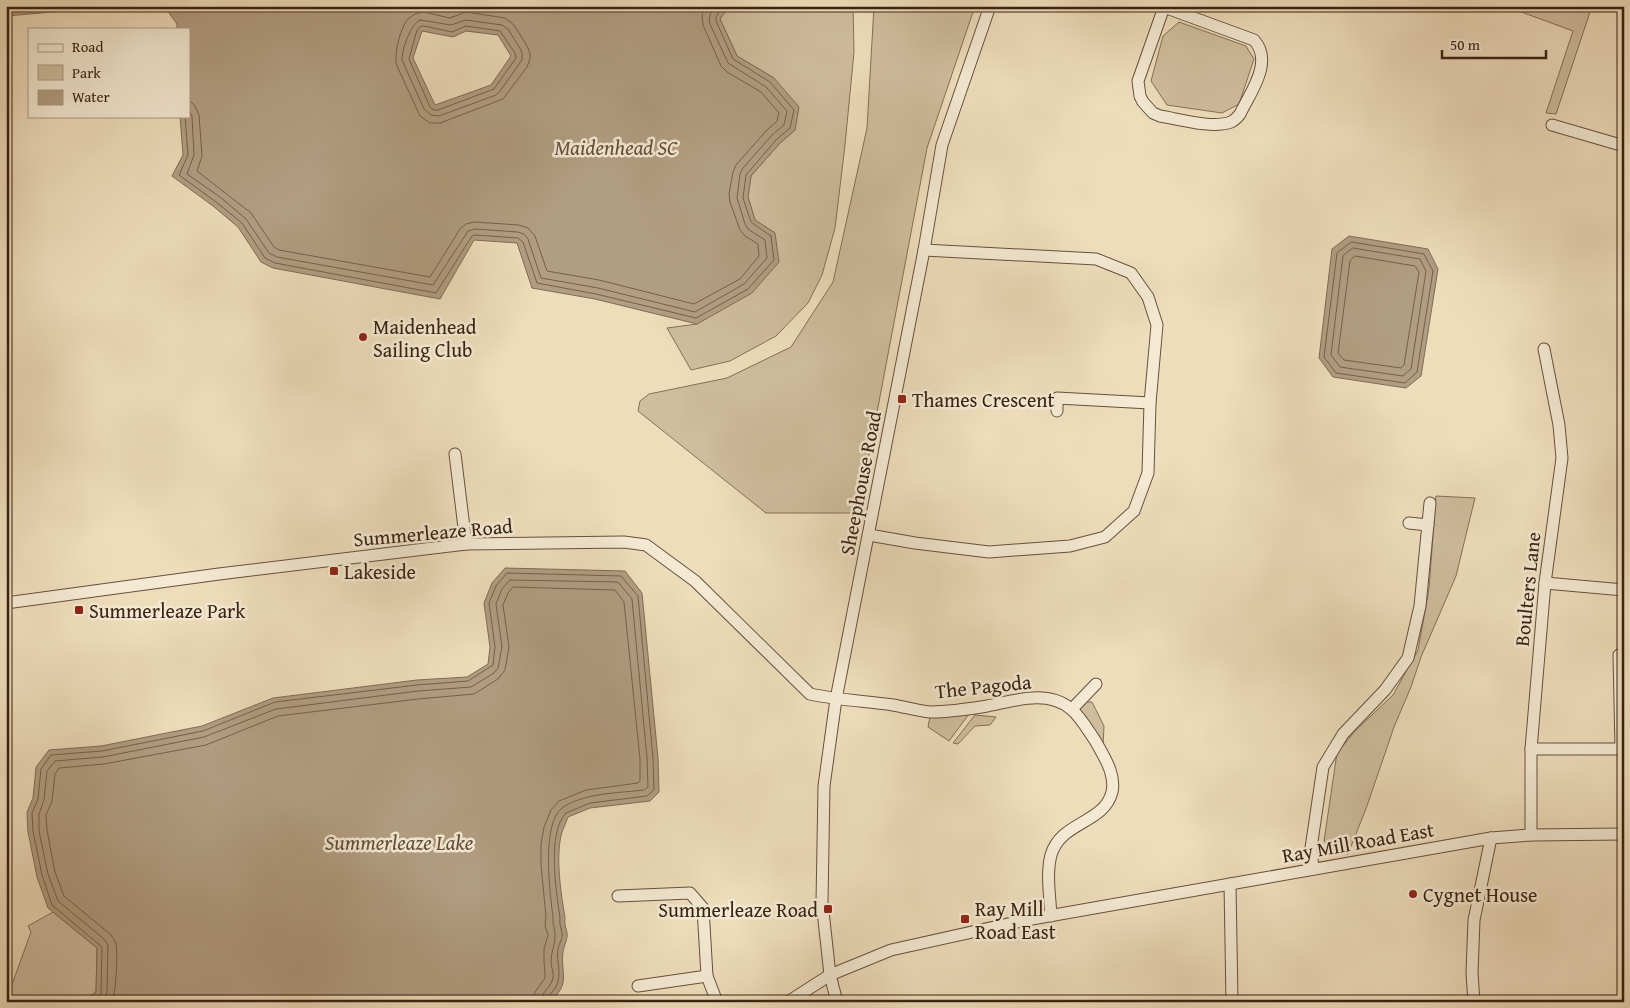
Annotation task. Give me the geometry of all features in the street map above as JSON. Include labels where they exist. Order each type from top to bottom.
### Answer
[{"type":"street","name":"Sheephouse Road","points":[[837,1002],[830,975],[822,902],[824,786],[836,699],[924,250],[942,145],[990,6]]},
{"type":"street","points":[[1163,7],[1254,40],[1258,44],[1263,56],[1260,73],[1240,114],[1235,120],[1213,124],[1160,116],[1153,113],[1143,102],[1140,96],[1138,80],[1163,7]]},
{"type":"street","points":[[1552,125],[1624,146]]},
{"type":"street","points":[[869,535],[989,552],[1070,546],[1105,537],[1134,511],[1148,473],[1150,403],[1157,324],[1148,297],[1131,274],[1096,260],[924,250]]},
{"type":"street","name":"Boulters Lane","points":[[1530,835],[1531,749],[1545,582],[1562,458],[1559,425],[1544,349]]},
{"type":"street","points":[[1056,411],[1052,397],[1150,403]]},
{"type":"street","points":[[455,454],[466,544]]},
{"type":"street","points":[[1313,869],[1311,848],[1323,767],[1343,734],[1385,690],[1408,658],[1420,606],[1430,502]]},
{"type":"street","points":[[1409,523],[1428,525]]},
{"type":"street","name":"Summerleaze Road","points":[[6,603],[218,574],[466,544],[624,542],[646,545],[695,581],[810,694],[836,699]]},
{"type":"street","points":[[1545,582],[1624,590]]},
{"type":"street","points":[[1531,749],[1622,749],[1619,655]]},
{"type":"street","points":[[1051,916],[1049,864],[1055,845],[1076,825],[1102,810],[1112,790],[1112,776],[1106,762],[1096,743],[1072,709],[1096,684]]},
{"type":"street","name":"The Pagoda","points":[[836,699],[894,705],[930,712],[1035,698],[1054,700],[1072,709]]},
{"type":"street","name":"Ray Mill Road East","points":[[788,1002],[830,975],[891,950],[994,926],[1491,838],[1530,835],[1624,834]]},
{"type":"street","points":[[1474,1002],[1472,974],[1474,920],[1491,838]]},
{"type":"street","points":[[1230,884],[1232,1002]]},
{"type":"street","points":[[618,896],[690,892],[704,908],[707,976],[717,1002]]},
{"type":"street","points":[[638,986],[707,976]]},
{"type":"green space","points":[[729,6],[853,6],[854,52],[845,145],[835,228],[822,275],[808,303],[776,336],[730,361],[691,370],[667,328],[697,324],[775,233],[755,220],[748,197],[751,176],[780,143],[795,130],[774,78],[737,56],[720,19]]},
{"type":"green space","points":[[874,6],[975,6],[927,148],[858,513],[766,513],[638,411],[640,401],[649,394],[727,378],[791,347],[833,282],[867,128]]},
{"type":"green space","points":[[1505,6],[1592,6],[1556,114],[1546,113],[1573,31]]},
{"type":"green space","points":[[1179,22],[1246,46],[1254,59],[1239,104],[1222,113],[1167,105],[1151,81],[1163,36]]},
{"type":"green space","points":[[1436,496],[1475,498],[1456,576],[1421,657],[1348,854],[1336,852],[1324,841],[1337,753],[1355,731],[1393,695],[1418,650],[1429,589]]},
{"type":"green space","points":[[1087,702],[1092,702],[1104,726],[1103,747],[1079,712],[1081,706]]},
{"type":"green space","points":[[969,714],[949,741],[928,727],[930,717]]},
{"type":"green space","points":[[975,715],[996,717],[990,725],[975,726],[958,744],[953,743]]},
{"type":"green space","points":[[53,912],[97,948],[96,992],[86,999],[85,1002],[15,1002],[10,990],[31,932],[28,926]]},
{"type":"water","points":[[6,6],[99,6],[88,9],[6,16]]},
{"type":"water","name":"Maidenhead SC","points":[[164,6],[729,6],[720,19],[737,56],[774,78],[799,107],[795,130],[780,143],[751,176],[748,197],[755,220],[775,233],[779,262],[752,293],[697,324],[595,299],[532,288],[517,243],[474,240],[440,299],[273,268],[261,262],[238,227],[172,176],[183,155],[180,118],[190,118],[190,28],[177,28],[177,24]],"holes":[[[422,31],[453,37],[466,31],[498,35],[511,56],[491,85],[435,105],[413,58]]]},
{"type":"water","points":[[1349,236],[1428,249],[1438,269],[1421,376],[1406,388],[1333,377],[1319,358],[1332,249]]},
{"type":"water","name":"Summerleaze Lake","points":[[505,568],[625,571],[642,593],[658,758],[659,792],[650,801],[590,808],[568,817],[562,832],[559,852],[560,886],[567,935],[562,959],[563,984],[556,996],[549,1002],[85,1002],[86,999],[96,992],[97,948],[48,908],[37,877],[28,832],[27,812],[33,798],[36,767],[49,750],[101,746],[202,726],[273,698],[417,680],[467,677],[488,664],[490,647],[484,603],[492,583]]},
{"type":"place","name":"Maidenhead Sailing Club","points":[[363,337]]},
{"type":"place","name":"Thames Crescent","points":[[902,399]]},
{"type":"place","name":"Lakeside","points":[[334,571]]},
{"type":"place","name":"Summerleaze Park","points":[[79,610]]},
{"type":"place","name":"Cygnet House","points":[[1413,894]]},
{"type":"place","name":"Summerleaze Road","points":[[828,909]]},
{"type":"place","name":"Ray Mill Road East","points":[[965,919]]}]
